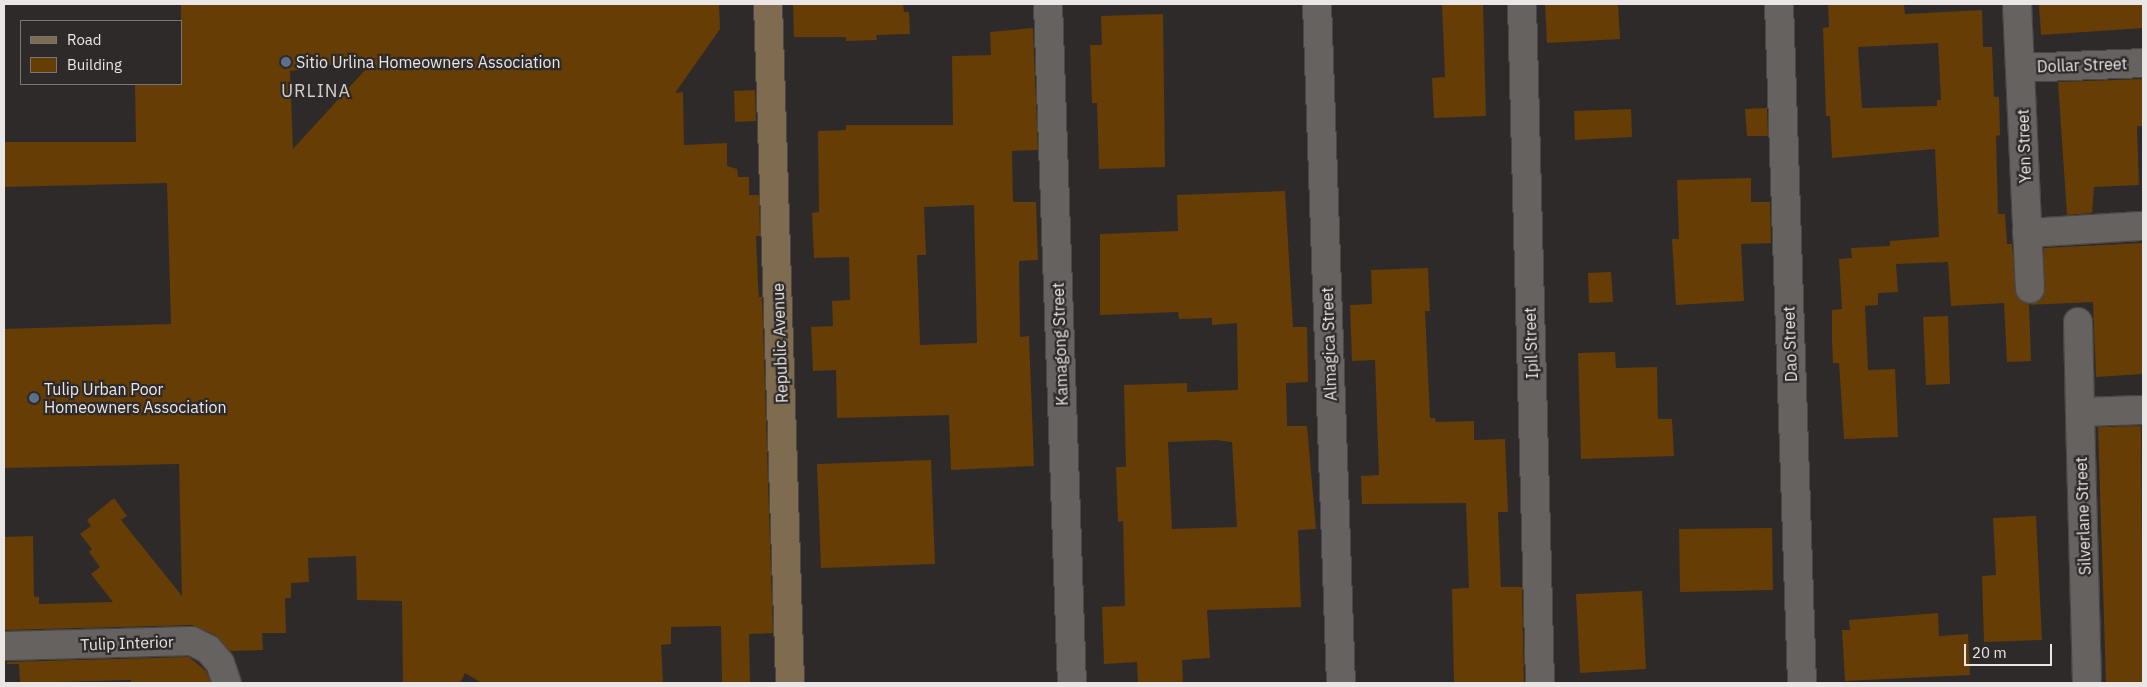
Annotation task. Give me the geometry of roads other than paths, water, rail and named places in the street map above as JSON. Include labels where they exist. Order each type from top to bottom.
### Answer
[{"type":"main road","name":"Republic Avenue","points":[[768,4],[790,683]]},
{"type":"street","name":"Kamagong Street","points":[[1048,4],[1072,683]]},
{"type":"street","name":"Almagica Street","points":[[1317,4],[1341,683]]},
{"type":"street","name":"Ipil Street","points":[[1522,4],[1540,683]]},
{"type":"street","name":"Dao Street","points":[[1779,4],[1802,683]]},
{"type":"street","name":"Yen Street","points":[[2017,4],[2030,289]]},
{"type":"street","name":"Dollar Street","points":[[2020,68],[2143,63]]},
{"type":"street","points":[[2028,233],[2143,226]]},
{"type":"street","points":[[2078,322],[2080,412],[2143,410]]},
{"type":"street","name":"Silverlane Street","points":[[2080,412],[2088,683]]},
{"type":"street","name":"Tulip Interior","points":[[4,646],[192,641],[208,649],[220,663],[227,683]]},
{"type":"place","name":"Sitio Urlina Homeowners Association","points":[[286,62]]},
{"type":"place","name":"Tulip Urban Poor Homeowners Association","points":[[34,398]]},
{"type":"district","name":"URLINA","points":[[316,91]]}]
